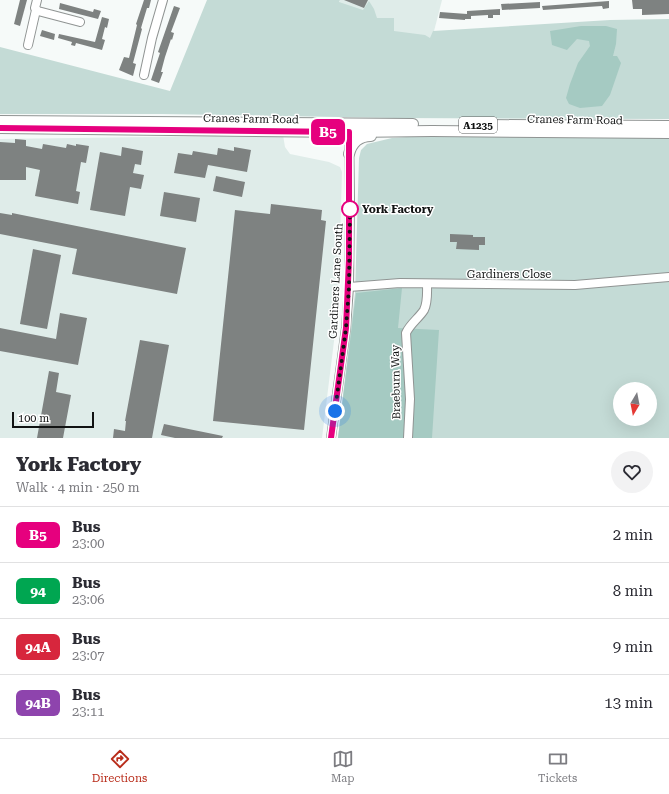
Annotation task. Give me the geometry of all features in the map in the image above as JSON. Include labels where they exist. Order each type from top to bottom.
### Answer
[{"type":"main road","name":"Cranes Farm Road","points":[[0,121],[314,128]]},
{"type":"main road","name":"Cranes Farm Road","points":[[0,128],[669,126]]},
{"type":"main road","name":"Cranes Farm Road","points":[[349,128],[411,131],[669,133]]},
{"type":"main road","name":"A1235","points":[[349,154],[354,143],[363,137],[411,131]]},
{"type":"street","points":[[28,45],[37,0]]},
{"type":"street","points":[[144,74],[152,38],[163,0]]},
{"type":"street","points":[[36,10],[80,22]]},
{"type":"street","name":"Gardiners Lane South","points":[[331,438],[346,328],[349,287],[349,128]]},
{"type":"street","name":"Gardiners Close","points":[[349,287],[400,284],[576,285],[669,277]]},
{"type":"street","name":"Braeburn Way","points":[[408,438],[410,399],[406,334],[426,304],[427,284]]},
{"type":"shaded area","points":[[340,0],[442,0],[432,39],[316,68]]},
{"type":"shaded area","points":[[283,135],[285,147],[290,154],[329,162],[340,167],[342,172],[338,309],[322,438],[0,438],[0,139]]},
{"type":"green space","points":[[207,0],[340,0],[339,2],[363,10],[369,1],[377,18],[394,18],[394,31],[425,35],[430,38],[433,31],[610,20],[669,19],[669,119],[395,118],[162,114],[0,114],[0,47],[170,91]]},
{"type":"green space","points":[[581,26],[606,26],[617,29],[616,44],[613,56],[617,56],[621,63],[610,95],[602,106],[580,108],[569,104],[566,98],[578,63],[590,46],[589,41],[577,39],[567,50],[552,45],[550,31]]},
{"type":"green space","points":[[421,136],[669,138],[669,438],[338,438],[355,293],[359,158],[361,150],[367,144],[392,138]]},
{"type":"green space","points":[[402,288],[398,328],[439,330],[432,438],[338,438],[356,293]]},
{"type":"building","points":[[20,0],[27,0],[20,26],[14,24]]},
{"type":"building","points":[[144,0],[151,0],[141,28],[133,63],[136,64],[133,76],[119,70],[124,57],[129,58],[136,24]]},
{"type":"building","points":[[344,0],[368,0],[364,8]]},
{"type":"building","points":[[632,0],[669,0],[669,14],[642,15],[642,9],[633,9]]},
{"type":"building","points":[[609,1],[609,8],[603,9],[602,6],[543,10],[542,6]]},
{"type":"building","points":[[540,2],[540,8],[502,10],[501,4]]},
{"type":"building","points":[[60,3],[93,12],[94,9],[101,11],[98,19],[59,9]]},
{"type":"building","points":[[174,6],[180,8],[171,32],[174,33],[165,57],[161,72],[163,72],[159,83],[151,80],[160,53],[158,52]]},
{"type":"building","points":[[500,9],[500,15],[493,15],[493,18],[488,18],[488,15],[471,16],[471,19],[465,20],[439,18],[440,12],[467,14],[467,11]]},
{"type":"building","points":[[102,17],[109,19],[102,39],[105,40],[102,50],[76,43],[75,46],[71,45],[72,42],[58,38],[59,34],[95,42]]},
{"type":"building","points":[[42,30],[55,34],[54,40],[40,36]]},
{"type":"building","points":[[15,139],[26,140],[26,146],[42,149],[43,144],[66,148],[67,144],[89,146],[86,163],[81,162],[76,191],[80,192],[78,204],[35,196],[40,170],[26,167],[26,180],[0,180],[0,142],[15,143]]},
{"type":"building","points":[[122,147],[143,151],[141,165],[135,164],[133,173],[144,175],[141,189],[130,187],[125,216],[90,210],[100,152],[121,156]]},
{"type":"building","points":[[234,147],[251,150],[247,172],[208,165],[205,178],[174,173],[178,153],[192,155],[193,151],[217,155],[218,148],[234,151]]},
{"type":"building","points":[[216,176],[245,182],[242,197],[213,191]]},
{"type":"building","points":[[164,192],[200,198],[196,222],[160,216]]},
{"type":"building","points":[[271,204],[322,210],[321,220],[326,221],[304,430],[213,421],[235,210],[270,214]]},
{"type":"building","points":[[0,213],[12,215],[12,213],[186,248],[177,294],[72,274],[77,249],[0,234]]},
{"type":"building","points":[[450,234],[485,237],[485,245],[479,245],[479,250],[456,249],[457,242],[450,242]]},
{"type":"building","points":[[33,249],[61,255],[47,329],[20,324]]},
{"type":"building","points":[[60,313],[87,318],[78,365],[0,351],[0,328],[56,339]]},
{"type":"building","points":[[140,340],[169,345],[152,438],[113,438],[114,429],[125,431],[125,421]]},
{"type":"building","points":[[49,371],[59,373],[56,392],[71,395],[63,438],[37,438]]},
{"type":"building","points":[[164,424],[223,436],[222,438],[175,438],[161,435]]},
{"type":"bus line","name":"B5","points":[[0,128],[349,132],[349,287],[346,328],[331,438]]},
{"type":"place","name":"York Factory","points":[[350,209]]},
{"type":"route","points":[[335,411],[346,328],[349,287],[350,209]]}]
